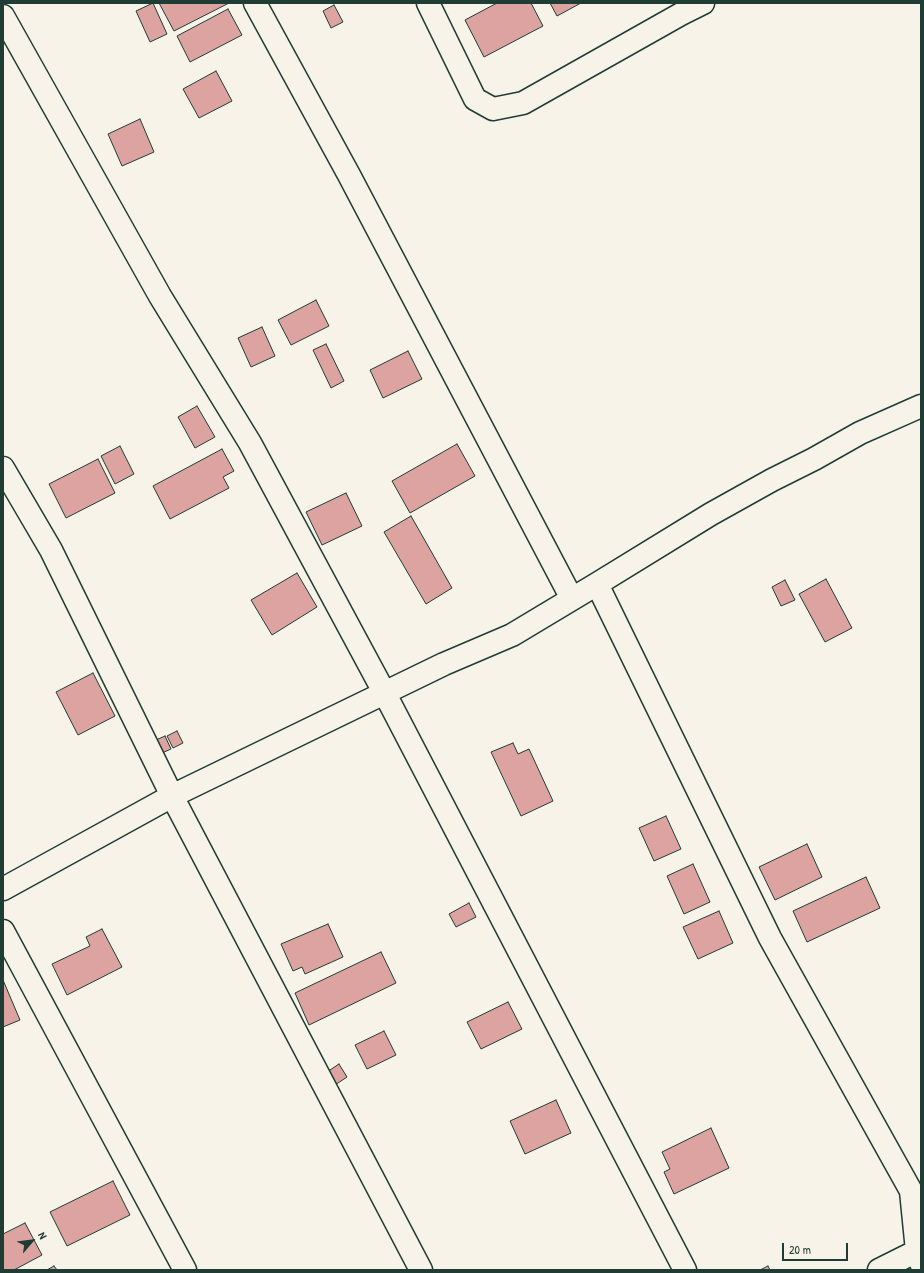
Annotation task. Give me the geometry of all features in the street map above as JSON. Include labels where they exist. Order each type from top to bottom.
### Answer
[{"type":"street","points":[[255,3],[350,175],[572,599]]},
{"type":"street","points":[[428,3],[475,99],[493,109],[523,103],[703,3]]},
{"type":"street","points":[[3,16],[160,296],[250,443],[384,692],[685,1270]]},
{"type":"street","points":[[3,889],[172,796],[384,692],[512,635],[711,514],[860,433],[921,406]]},
{"type":"street","points":[[3,468],[51,550],[172,796],[421,1270]]},
{"type":"street","points":[[3,482],[18,514]]},
{"type":"street","points":[[598,584],[770,938],[911,1191],[919,1257],[879,1270]]},
{"type":"street","points":[[3,930],[185,1270]]},
{"type":"building","points":[[153,3],[167,34],[150,42],[136,11]]},
{"type":"building","points":[[159,3],[229,3],[174,31]]},
{"type":"building","points":[[497,3],[531,3],[543,26],[484,57],[465,20]]},
{"type":"building","points":[[550,3],[581,3],[557,16]]},
{"type":"building","points":[[334,5],[343,22],[331,28],[323,11]]},
{"type":"building","points":[[228,9],[242,35],[190,62],[177,36]]},
{"type":"building","points":[[216,71],[232,101],[199,118],[183,89]]},
{"type":"building","points":[[140,119],[154,152],[122,166],[108,134]]},
{"type":"building","points":[[316,300],[329,326],[291,345],[278,320]]},
{"type":"building","points":[[262,327],[275,356],[251,367],[238,338]]},
{"type":"building","points":[[326,344],[344,381],[331,388],[313,350]]},
{"type":"building","points":[[408,351],[422,379],[383,398],[370,370]]},
{"type":"building","points":[[197,406],[215,437],[195,448],[178,417]]},
{"type":"building","points":[[457,444],[475,476],[410,513],[392,481]]},
{"type":"building","points":[[120,446],[134,474],[115,484],[101,456]]},
{"type":"building","points":[[222,449],[234,471],[223,477],[229,488],[170,519],[153,486]]},
{"type":"building","points":[[98,459],[115,493],[66,518],[49,484]]},
{"type":"building","points":[[346,493],[362,526],[322,545],[306,512]]},
{"type":"building","points":[[411,516],[452,588],[426,604],[384,532]]},
{"type":"building","points":[[297,573],[317,607],[272,635],[251,600]]},
{"type":"building","points":[[826,579],[852,628],[825,642],[799,594]]},
{"type":"building","points":[[785,580],[795,600],[781,606],[772,587]]},
{"type":"building","points":[[93,673],[115,716],[78,735],[56,692]]},
{"type":"building","points":[[177,731],[183,743],[173,748],[167,736]]},
{"type":"building","points":[[165,736],[171,749],[162,753],[156,740]]},
{"type":"building","points":[[513,743],[518,754],[529,749],[553,801],[521,816],[491,752]]},
{"type":"building","points":[[666,816],[681,849],[654,861],[639,828]]},
{"type":"building","points":[[807,844],[822,877],[775,900],[759,867]]},
{"type":"building","points":[[693,864],[710,902],[684,914],[667,876]]},
{"type":"building","points":[[866,877],[880,908],[807,942],[793,911]]},
{"type":"building","points":[[469,903],[476,917],[456,927],[449,914]]},
{"type":"building","points":[[719,911],[733,943],[698,959],[683,927]]},
{"type":"building","points":[[328,924],[343,957],[305,974],[302,967],[293,971],[281,944]]},
{"type":"building","points":[[102,929],[122,967],[67,995],[52,964],[90,946],[86,937]]},
{"type":"building","points":[[381,952],[396,983],[309,1025],[295,993]]},
{"type":"building","points":[[3,980],[20,1020],[3,1027]]},
{"type":"building","points":[[508,1002],[522,1029],[481,1049],[467,1022]]},
{"type":"building","points":[[384,1031],[396,1055],[367,1069],[355,1045]]},
{"type":"building","points":[[339,1064],[347,1077],[335,1085],[327,1072]]},
{"type":"building","points":[[556,1100],[571,1133],[525,1154],[510,1121]]},
{"type":"building","points":[[711,1128],[729,1168],[674,1194],[664,1172],[670,1169],[662,1152]]},
{"type":"building","points":[[113,1181],[130,1215],[67,1246],[50,1212]]},
{"type":"building","points":[[25,1223],[42,1255],[14,1270],[3,1270],[3,1234]]},
{"type":"building","points":[[54,1266],[57,1270],[47,1270]]},
{"type":"building","points":[[768,1266],[770,1270],[760,1270]]}]
